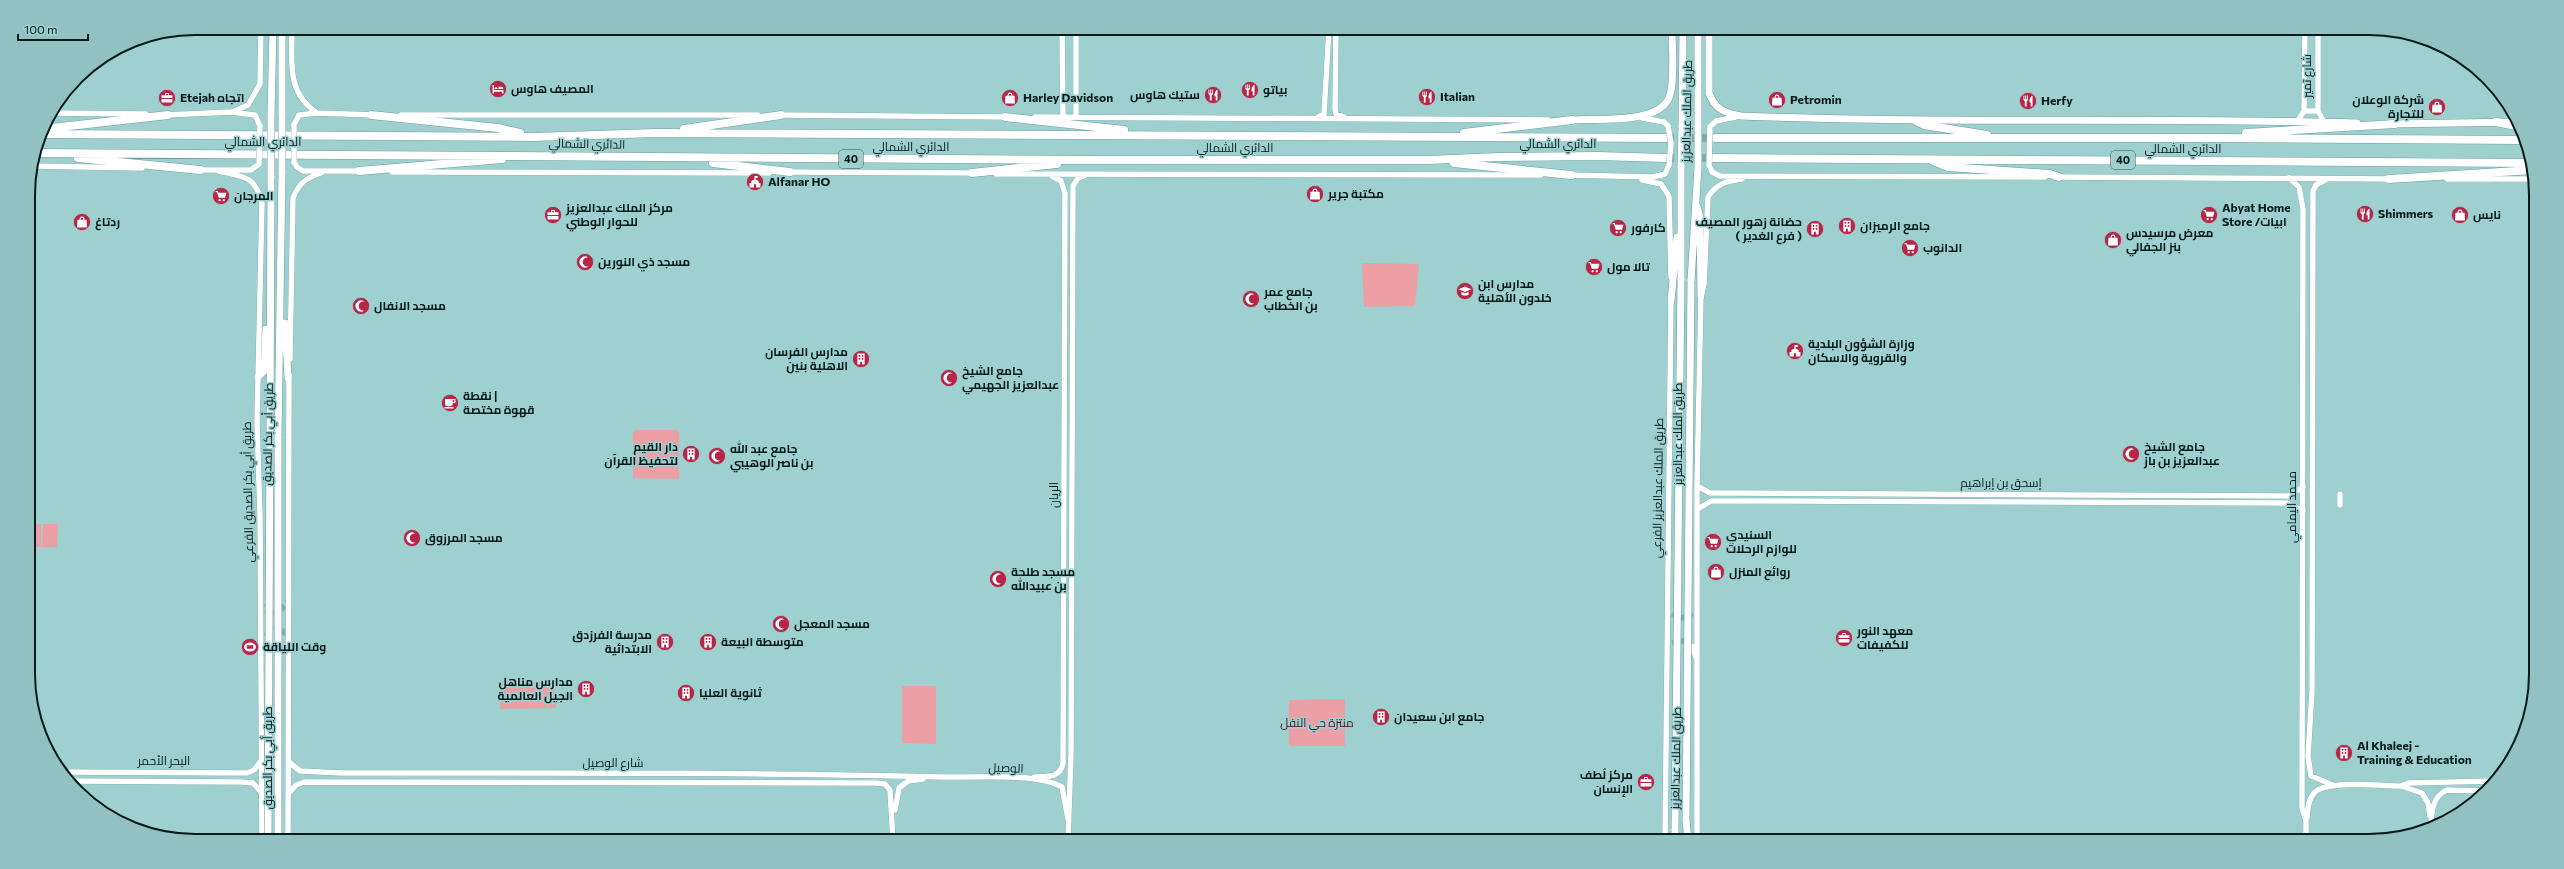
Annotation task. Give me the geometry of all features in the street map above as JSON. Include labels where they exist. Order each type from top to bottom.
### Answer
[{"type":"highway","points":[[49,128],[168,115]]},
{"type":"highway","points":[[371,116],[498,128],[534,137]]},
{"type":"highway","points":[[654,133],[781,116]]},
{"type":"highway","points":[[1005,117],[1166,135]]},
{"type":"highway","points":[[1428,137],[1572,120]]},
{"type":"highway","points":[[1916,121],[1924,125],[2005,139]]},
{"type":"highway","points":[[2496,122],[2514,126]]},
{"type":"highway","points":[[2220,138],[2298,128],[2395,124]]},
{"type":"highway","name":"الدائري الشمالي","points":[[47,134],[534,137],[654,133],[1666,138]]},
{"type":"highway","name":"الدائري الشمالي","points":[[1714,138],[2220,138],[2520,140]]},
{"type":"highway","points":[[40,154],[200,170]]},
{"type":"highway","name":"الدائري الشمالي","points":[[40,154],[538,155],[673,158],[1102,160],[1429,160],[1528,156],[1667,161]]},
{"type":"highway","points":[[359,171],[538,155]]},
{"type":"highway","points":[[673,158],[790,172]]},
{"type":"highway","points":[[1928,159],[1948,167],[2050,174],[2059,177]]},
{"type":"highway","name":"الدائري الشمالي","points":[[1711,161],[1928,159],[2526,163]]},
{"type":"highway","points":[[972,172],[1102,160]]},
{"type":"highway","points":[[1429,160],[1571,175]]},
{"type":"highway","points":[[2389,179],[2527,170]]},
{"type":"main road","name":"طريق أبي بكر الصديق","points":[[268,834],[272,35]]},
{"type":"main road","name":"طريق أبي بكر الصديق","points":[[278,834],[278,438],[282,287],[282,35]]},
{"type":"main road","points":[[1572,120],[1642,118],[1663,107],[1671,94],[1672,35]]},
{"type":"main road","name":"طريق الملك عبدالعزيز","points":[[1675,834],[1682,35]]},
{"type":"main road","name":"طريق الملك عبدالعزيز","points":[[1687,834],[1686,820],[1691,281],[1693,220],[1697,206],[1698,35]]},
{"type":"main road","points":[[1698,53],[1700,35]]},
{"type":"main road","points":[[1709,35],[1709,93],[1712,102],[1721,111],[1740,116],[1916,121],[2061,119],[2395,124],[2512,122]]},
{"type":"main road","points":[[1671,301],[1681,203]]},
{"type":"main road","points":[[1697,206],[1700,218],[1701,296]]},
{"type":"main road","points":[[282,287],[288,378]]},
{"type":"main road","points":[[258,377],[264,371],[267,312],[271,306]]},
{"type":"street","points":[[231,112],[248,105],[260,84],[261,35]]},
{"type":"street","points":[[292,35],[292,64],[297,93],[304,104],[317,113]]},
{"type":"street","points":[[1062,35],[1063,117]]},
{"type":"street","points":[[1076,35],[1076,117]]},
{"type":"street","points":[[1314,118],[1324,114],[1326,101],[1329,35]]},
{"type":"street","points":[[1336,35],[1336,114],[1346,118]]},
{"type":"street","points":[[2297,122],[2304,111],[2305,35]]},
{"type":"street","name":"شارع تمير","points":[[2318,35],[2318,111],[2324,122]]},
{"type":"street","points":[[1326,101],[1327,105],[1331,107],[1335,102]]},
{"type":"street","points":[[2304,111],[2318,111]]},
{"type":"street","points":[[38,166],[218,171],[251,170],[259,164],[260,126],[255,115],[231,112],[168,115],[57,113]]},
{"type":"street","name":"الدائري الشمالي","points":[[1572,120],[781,116],[371,116],[317,113],[299,115],[294,125],[294,162],[297,167],[303,171],[972,172],[1046,175],[1571,175],[1653,177],[1665,174],[1667,161]]},
{"type":"street","points":[[1740,116],[1724,118],[1716,121],[1710,127],[1712,172],[1720,176],[2528,179]]},
{"type":"street","points":[[1642,118],[1664,122],[1668,126],[1671,143],[1667,161]]},
{"type":"street","name":"طريق أبي بكر الصديق الفرعي","points":[[218,171],[249,179],[258,190],[262,203],[258,377],[262,834]]},
{"type":"street","points":[[288,834],[288,378],[293,198],[298,186],[307,177],[328,171]]},
{"type":"street","points":[[1046,175],[1059,178],[1064,188],[1073,189],[1078,178],[1088,174]]},
{"type":"street","name":"طريق الملك عبدالعزيز الفرعي","points":[[1616,176],[1661,184],[1669,196],[1671,301],[1665,834]]},
{"type":"street","points":[[1697,834],[1697,664],[1699,606],[1697,486],[1701,296],[1704,284],[1708,197],[1714,187],[1721,183],[1756,176]]},
{"type":"street","name":"محمد اليمامي","points":[[2289,178],[2299,187],[2303,209],[2302,808],[2306,821],[2306,834]]},
{"type":"street","name":"محمد اليمامي","points":[[2328,178],[2316,185],[2313,190],[2312,659],[2309,772],[2314,779],[2333,785]]},
{"type":"street","name":"الريان","points":[[1008,778],[1056,776],[1061,772],[1063,764],[1064,188]]},
{"type":"street","name":"الريان","points":[[1068,834],[1071,754],[1073,189]]},
{"type":"street","points":[[2303,209],[2305,204],[2314,209]]},
{"type":"street","points":[[2303,429],[2313,428]]},
{"type":"street","name":"إسحق بن إبراهيم","points":[[1697,486],[1710,492],[1718,493],[2281,496],[2292,495],[2303,487]]},
{"type":"street","points":[[1718,493],[1712,497],[1719,501]]},
{"type":"street","points":[[2024,494],[2025,502]]},
{"type":"street","points":[[2340,494],[2340,504]]},
{"type":"street","points":[[2281,496],[2288,499],[2283,504]]},
{"type":"street","name":"إسحق بن إبراهيم","points":[[1698,509],[1711,501],[2025,502],[2291,504],[2303,511]]},
{"type":"street","points":[[1667,601],[1672,614]]},
{"type":"street","points":[[1694,613],[1699,606]]},
{"type":"street","points":[[1063,619],[1071,619]]},
{"type":"street","points":[[1666,654],[1672,643]]},
{"type":"street","points":[[1692,646],[1697,664]]},
{"type":"street","points":[[2303,660],[2312,659]]},
{"type":"street","points":[[261,761],[254,770],[247,773],[247,783],[253,783],[261,792]]},
{"type":"street","points":[[289,762],[300,771],[304,772],[304,782],[296,785],[289,793]]},
{"type":"street","name":"البحر الأحمر","points":[[69,772],[247,773]]},
{"type":"street","name":"شارع الوصيل","points":[[304,772],[940,777]]},
{"type":"street","points":[[704,774],[704,784]]},
{"type":"street","points":[[893,834],[893,822],[899,788],[908,782],[940,777]]},
{"type":"street","name":"الوصيل","points":[[940,777],[1008,778],[1054,782],[1062,787],[1064,795]]},
{"type":"street","name":"البحر الأحمر","points":[[76,781],[247,783]]},
{"type":"street","points":[[2400,786],[2408,783],[2488,781]]},
{"type":"street","name":"شارع الوصيل","points":[[304,782],[704,784],[872,783],[885,784],[890,790],[893,822]]},
{"type":"street","points":[[2306,821],[2309,801],[2314,792],[2333,785],[2400,786],[2422,793],[2428,803],[2431,820]]},
{"type":"street","points":[[2431,820],[2438,796],[2447,790],[2478,791]]},
{"type":"street","name":"الريان","points":[[1064,795],[1068,819]]},
{"type":"green space","points":[[1362,263],[1419,264],[1415,306],[1364,307]]},
{"type":"green space","points":[[635,430],[677,430],[679,432],[679,479],[633,478],[633,432]]},
{"type":"green space","points":[[35,523],[41,524],[41,547],[35,547]]},
{"type":"green space","points":[[43,524],[58,524],[57,547],[42,547]]},
{"type":"green space","points":[[555,681],[556,708],[500,709],[499,682]]},
{"type":"green space","points":[[902,686],[936,686],[936,744],[902,743]]},
{"type":"green space","name":"منتزة حي النفل","points":[[1345,699],[1345,746],[1289,746],[1289,700]]},
{"type":"tunnel","points":[[1666,138],[1715,138]]},
{"type":"tunnel","points":[[1666,158],[1713,158]]},
{"type":"tunnel","points":[[260,603],[270,612],[279,612],[288,601]]},
{"type":"tunnel","points":[[1672,614],[1682,618],[1694,613]]},
{"type":"tunnel","points":[[260,637],[264,631],[271,629],[278,629],[289,637]]},
{"type":"tunnel","points":[[1672,643],[1683,641],[1691,644]]},
{"type":"place","name":"المصيف هاوس","points":[[498,89]]},
{"type":"place","name":"بياتو","points":[[1250,90]]},
{"type":"place","name":"ستيك هاوس","points":[[1213,95]]},
{"type":"place","name":"Italian","points":[[1427,97]]},
{"type":"place","name":"Etejah اتجاه","points":[[167,98]]},
{"type":"place","name":"Harley Davidson","points":[[1010,98]]},
{"type":"place","name":"Petromin","points":[[1777,100]]},
{"type":"place","name":"Herfy","points":[[2028,101]]},
{"type":"place","name":"شركة الوعلان للتجارة","points":[[2437,107]]},
{"type":"place","name":"Alfanar HO","points":[[755,182]]},
{"type":"place","name":"مكتبة جرير","points":[[1315,194]]},
{"type":"place","name":"المرجان","points":[[221,196]]},
{"type":"place","name":"Shimmers","points":[[2365,214]]},
{"type":"place","name":"مركز الملك عبدالعزيز للحوار الوطني","points":[[553,215]]},
{"type":"place","name":"Abyat Home Store /ابيات","points":[[2209,215]]},
{"type":"place","name":"نايس","points":[[2460,215]]},
{"type":"place","name":"ردتاغ","points":[[82,222]]},
{"type":"place","name":"جامع الرميزان","points":[[1847,226]]},
{"type":"place","name":"كارفور","points":[[1618,228]]},
{"type":"place","name":"حضانة زهور المصيف ( فرع الغدير )","points":[[1815,229]]},
{"type":"place","name":"معرض مرسيدس بنز الجفالي","points":[[2113,240]]},
{"type":"place","name":"الدانوب","points":[[1910,248]]},
{"type":"place","name":"مسجد ذي النورين","points":[[585,262]]},
{"type":"place","name":"تالا مول","points":[[1594,267]]},
{"type":"place","name":"مدارس ابن خلدون الأهلية","points":[[1465,291]]},
{"type":"place","name":"جامع عمر بن الخطاب","points":[[1251,299]]},
{"type":"place","name":"مسجد الانفال","points":[[361,306]]},
{"type":"place","name":"وزارة الشؤون البلدية والقروية والاسكان","points":[[1795,351]]},
{"type":"place","name":"مدارس الفرسان الاهلية بنين","points":[[861,359]]},
{"type":"place","name":"جامع الشيخ عبدالعزيز الجهيمي","points":[[949,378]]},
{"type":"place","name":"نقطة | قهوة مختصة","points":[[450,403]]},
{"type":"place","name":"دار القيم لتحفيظ القرآن","points":[[691,454]]},
{"type":"place","name":"جامع الشيخ عبدالعزيز بن باز","points":[[2131,454]]},
{"type":"place","name":"جامع عبد الله بن ناصر الوهيبي","points":[[717,456]]},
{"type":"place","name":"مسجد المرزوق","points":[[412,538]]},
{"type":"place","name":"السنيدي للوازم الرحلات","points":[[1713,542]]},
{"type":"place","name":"روائع المنزل","points":[[1716,572]]},
{"type":"place","name":"مسجد طلحة بن عبيدالله","points":[[998,579]]},
{"type":"place","name":"مسجد المعجل","points":[[781,624]]},
{"type":"place","name":"معهد النور للكفيفات","points":[[1844,638]]},
{"type":"place","name":"مدرسة الفرزدق الابتدائية","points":[[665,642]]},
{"type":"place","name":"متوسطة البيعة","points":[[708,642]]},
{"type":"place","name":"وقت اللياقة","points":[[250,647]]},
{"type":"place","name":"مدارس مناهل الجيل العالمية","points":[[586,689]]},
{"type":"place","name":"ثانوية العليا","points":[[686,693]]},
{"type":"place","name":"جامع ابن سعيدان","points":[[1381,717]]},
{"type":"place","name":"Al Khaleej - Training & Education","points":[[2344,753]]},
{"type":"place","name":"مركز لُطف الإنسان","points":[[1646,782]]}]
